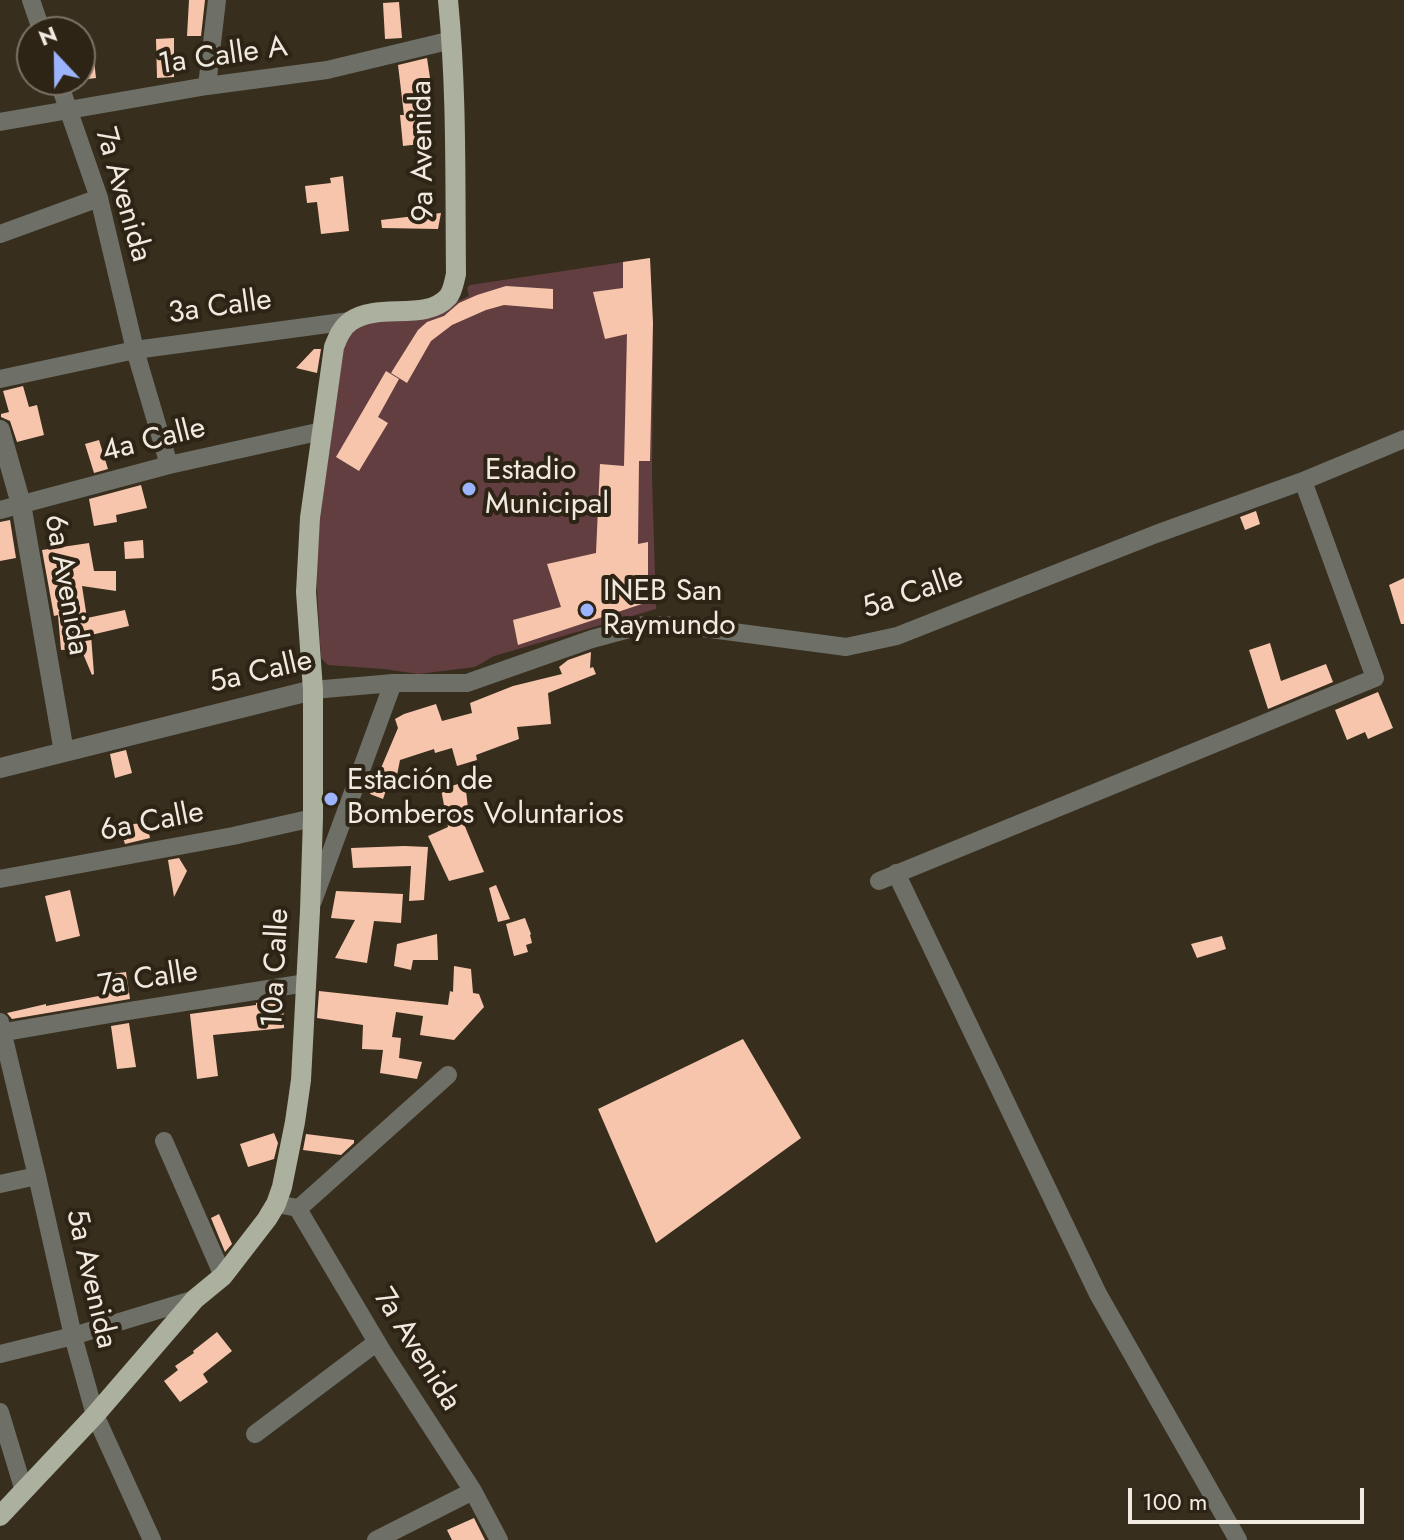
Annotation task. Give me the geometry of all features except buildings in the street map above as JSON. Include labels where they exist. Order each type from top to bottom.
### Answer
[{"type":"main road","name":"9a Avenida","points":[[446,299],[453,288],[456,274],[452,40],[448,0]]},
{"type":"main road","name":"3a Calle","points":[[350,321],[376,311],[418,310],[446,299]]},
{"type":"main road","name":"10a Calle","points":[[0,1516],[95,1415],[195,1299],[223,1276],[267,1219],[282,1187],[301,1080],[310,911],[313,690],[306,592],[310,518],[334,347],[340,331],[350,321]]},
{"type":"street","points":[[207,86],[217,0]]},
{"type":"street","name":"1a Calle A","points":[[0,122],[207,86],[327,70],[452,40]]},
{"type":"street","name":"7a Avenida","points":[[63,96],[99,198],[135,350],[169,465]]},
{"type":"street","points":[[0,234],[99,198]]},
{"type":"street","name":"3a Calle","points":[[0,379],[135,350],[350,321]]},
{"type":"street","name":"6a Avenida","points":[[0,430],[21,504],[64,752]]},
{"type":"street","name":"4a Calle","points":[[0,510],[169,465],[322,431]]},
{"type":"street","name":"5a Calle","points":[[0,768],[313,690],[393,683],[467,683],[592,639],[644,625],[688,626],[846,647],[897,636],[1156,534],[1303,481],[1404,439]]},
{"type":"street","points":[[1238,1540],[1098,1294],[888,877],[1375,678],[1303,481]]},
{"type":"street","points":[[310,911],[393,683]]},
{"type":"street","name":"6a Calle","points":[[0,879],[313,818]]},
{"type":"street","name":"7a Calle","points":[[1,1030],[306,983]]},
{"type":"street","name":"5a Avenida","points":[[1,1030],[73,1336],[95,1415],[152,1540]]},
{"type":"street","points":[[276,1204],[298,1209],[448,1075]]},
{"type":"street","points":[[164,1141],[223,1276]]},
{"type":"street","points":[[0,1184],[37,1176]]},
{"type":"street","name":"7a Avenida","points":[[298,1209],[377,1342],[473,1491],[499,1540]]},
{"type":"street","points":[[0,1354],[73,1336],[195,1299]]},
{"type":"street","points":[[255,1434],[377,1342]]},
{"type":"street","points":[[0,1412],[24,1491]]},
{"type":"street","points":[[376,1540],[473,1491]]},
{"type":"shaded area","points":[[650,258],[656,609],[494,656],[475,667],[418,674],[328,665],[321,658],[315,555],[345,337],[355,325],[431,314],[469,296],[467,288],[470,285]]},
{"type":"place","name":"Estadio Municipal","points":[[469,489]]},
{"type":"place","name":"INEB San Raymundo","points":[[587,610]]},
{"type":"place","name":"Estación de Bomberos Voluntarios","points":[[331,799]]}]
